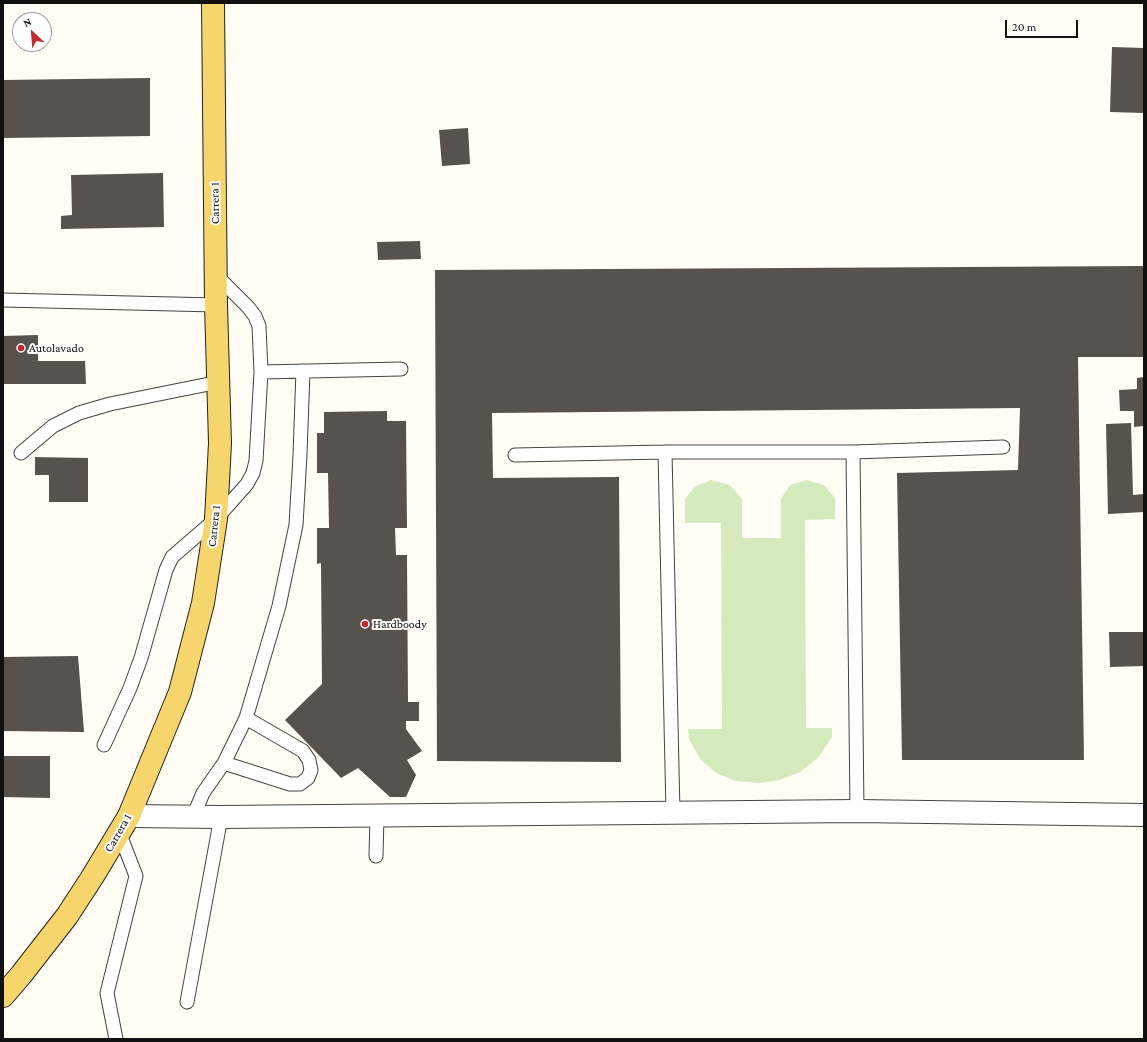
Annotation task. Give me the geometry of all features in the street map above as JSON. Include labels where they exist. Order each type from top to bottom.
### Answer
[{"type":"main road","name":"Carrera 1","points":[[3,996],[67,916],[124,824],[180,692],[204,603],[216,519],[220,443],[216,305],[213,3]]},
{"type":"street","points":[[124,824],[193,817],[857,811],[1144,816]]},
{"type":"lane","points":[[104,745],[130,688],[141,658],[166,570],[172,557],[216,519],[247,484],[254,473],[261,372],[259,326],[255,316],[248,307],[216,275]]},
{"type":"lane","points":[[3,300],[216,305]]},
{"type":"lane","points":[[261,372],[401,369]]},
{"type":"lane","points":[[193,817],[203,793],[224,763],[246,718],[279,606],[296,525],[303,371]]},
{"type":"lane","points":[[21,453],[52,426],[79,413],[110,404],[219,382]]},
{"type":"lane","points":[[515,455],[665,452],[853,452],[1003,447]]},
{"type":"lane","points":[[665,452],[673,813]]},
{"type":"lane","points":[[853,452],[857,811]]},
{"type":"lane","points":[[224,763],[290,784],[300,784],[308,778],[311,770],[309,760],[303,751],[246,718]]},
{"type":"lane","points":[[376,856],[377,816]]},
{"type":"lane","points":[[187,1002],[220,817]]},
{"type":"lane","points":[[116,1039],[106,993],[136,876],[124,824]]},
{"type":"green space","points":[[711,480],[730,485],[742,499],[742,538],[781,538],[781,499],[790,485],[807,480],[824,485],[835,498],[835,519],[805,520],[806,728],[832,728],[832,737],[818,758],[800,772],[780,780],[759,783],[736,781],[716,773],[700,759],[689,739],[688,729],[722,729],[721,523],[685,523],[685,499],[694,487]]},
{"type":"building","points":[[1112,47],[1144,48],[1144,113],[1110,112]]},
{"type":"building","points":[[150,78],[150,136],[3,138],[3,80]]},
{"type":"building","points":[[468,128],[470,164],[442,166],[439,130]]},
{"type":"building","points":[[163,173],[164,227],[61,229],[61,216],[72,215],[71,175]]},
{"type":"building","points":[[420,241],[421,259],[378,260],[377,242]]},
{"type":"building","points":[[1144,266],[1144,357],[1078,357],[1084,760],[902,760],[897,473],[1018,470],[1020,408],[492,413],[493,478],[619,477],[621,762],[437,761],[435,270]]},
{"type":"building","name":"Autolavado","points":[[38,335],[38,361],[85,361],[86,384],[3,384],[3,336]]},
{"type":"building","points":[[1144,377],[1144,426],[1134,427],[1134,411],[1120,411],[1119,390],[1137,389],[1137,378]]},
{"type":"building","name":"Hardboody","points":[[387,411],[387,421],[406,421],[407,528],[395,528],[396,555],[407,555],[408,702],[419,702],[419,721],[406,721],[406,729],[422,751],[407,760],[416,775],[406,797],[390,797],[358,768],[341,778],[285,720],[322,684],[321,563],[317,564],[317,528],[329,528],[328,473],[317,473],[317,433],[324,433],[324,412]]},
{"type":"building","points":[[1131,423],[1133,495],[1144,494],[1144,512],[1108,514],[1106,424]]},
{"type":"building","points":[[35,457],[88,458],[88,502],[49,502],[49,475],[35,475]]},
{"type":"building","points":[[1109,632],[1144,632],[1144,666],[1110,667]]},
{"type":"building","points":[[78,656],[84,732],[3,731],[3,657]]},
{"type":"building","points":[[3,756],[50,756],[50,798],[3,797]]},
{"type":"place","name":"Autolavado","points":[[21,348]]},
{"type":"place","name":"Hardboody","points":[[365,624]]}]
